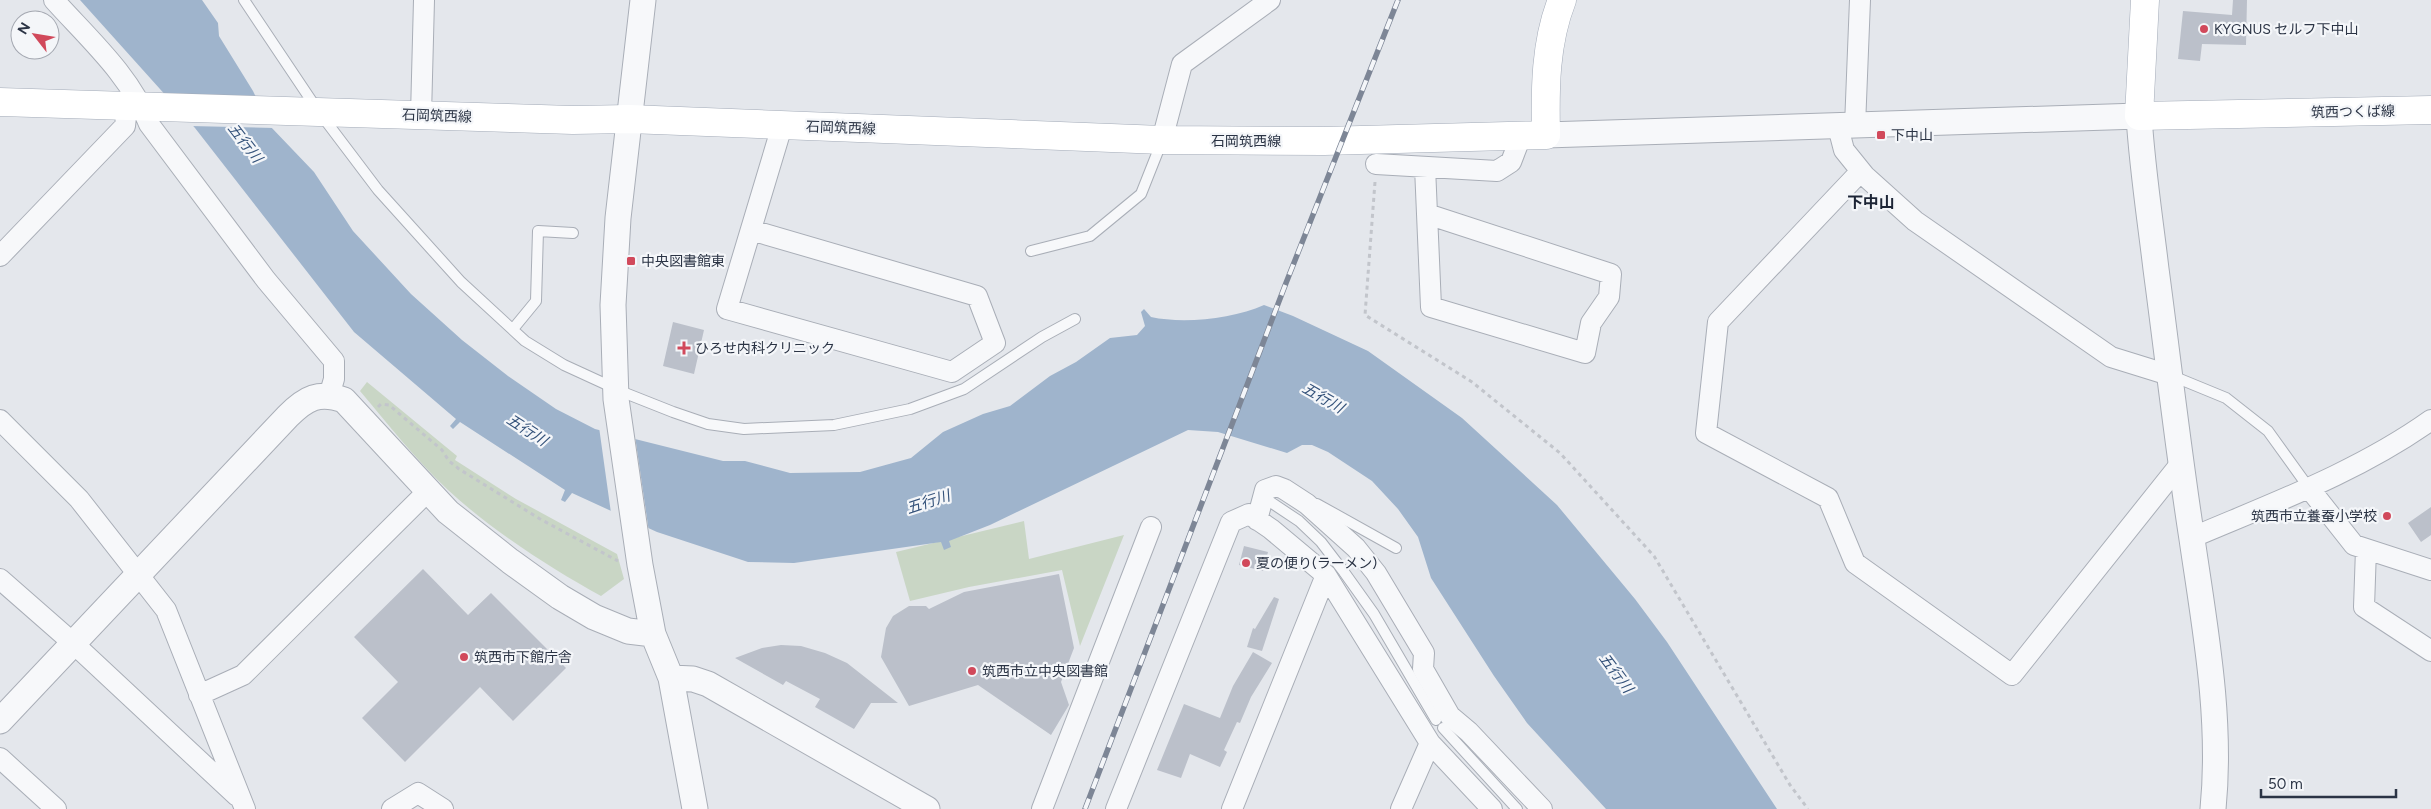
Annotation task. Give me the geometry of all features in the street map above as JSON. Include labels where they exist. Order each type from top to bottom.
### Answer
[{"type":"main road","points":[[1533,136],[1545,82],[1550,42],[1562,0]]},
{"type":"main road","points":[[2139,116],[2145,0]]},
{"type":"main road","name":"石岡筑西線","points":[[0,102],[629,120],[1162,140],[1324,141],[1533,136]]},
{"type":"main road","name":"筑西つくば線","points":[[2139,116],[2431,110]]},
{"type":"street","points":[[54,0],[121,75],[149,124],[266,280],[334,361],[334,378],[329,396]]},
{"type":"street","points":[[421,115],[424,0]]},
{"type":"street","points":[[642,0],[618,218],[614,305],[616,394],[629,564],[653,634],[671,678],[695,809]]},
{"type":"street","points":[[1162,140],[1182,64],[1270,0]]},
{"type":"street","points":[[1860,0],[1844,150],[1861,170],[1915,221],[2112,357],[2169,375]]},
{"type":"street","points":[[0,256],[125,126],[139,107]]},
{"type":"street","points":[[1376,164],[1497,171],[1511,162],[1533,136],[2139,116],[2144,181],[2169,375],[2191,538],[2209,646],[2215,746],[2213,809]]},
{"type":"street","points":[[751,230],[977,296],[995,343],[952,372],[727,309],[782,126]]},
{"type":"street","points":[[1425,167],[1427,214],[1431,306],[1585,352],[1591,323],[1609,297],[1610,274],[1427,214]]},
{"type":"street","points":[[1861,170],[1718,322],[1706,433],[1828,498],[1855,563],[2012,675],[2181,463]]},
{"type":"street","points":[[0,721],[303,402],[319,396],[329,396],[344,400],[448,512],[483,541],[560,597],[614,626],[628,631],[653,634]]},
{"type":"street","points":[[0,420],[79,499],[166,610],[198,695],[244,805]]},
{"type":"street","points":[[2191,538],[2309,488],[2399,442],[2431,420]]},
{"type":"street","points":[[1257,520],[1265,490],[1276,486],[1291,493],[1356,548],[1376,573],[1424,652],[1423,669],[1436,727],[1401,809]]},
{"type":"street","points":[[2309,488],[2354,545],[2431,570]]},
{"type":"street","points":[[198,695],[243,675],[428,491]]},
{"type":"street","points":[[1116,809],[1231,522],[1249,514],[1326,575],[1436,727],[1492,809]]},
{"type":"street","points":[[1042,809],[1151,527]]},
{"type":"street","points":[[2366,549],[2364,607],[2431,651]]},
{"type":"street","points":[[1232,809],[1326,575]]},
{"type":"street","points":[[0,579],[73,643],[244,805]]},
{"type":"street","points":[[671,678],[693,679],[708,684],[928,809]]},
{"type":"street","points":[[1436,727],[1469,732],[1542,809]]},
{"type":"street","points":[[0,758],[56,809]]},
{"type":"street","points":[[392,809],[418,793],[443,809]]},
{"type":"lane","points":[[244,0],[315,112],[378,190],[461,282],[525,341],[616,394],[708,424],[744,429],[834,425],[910,409],[964,389],[1042,338],[1075,319]]},
{"type":"lane","points":[[1031,251],[1090,236],[1134,200],[1141,194],[1162,140]]},
{"type":"lane","points":[[512,329],[536,301],[538,231],[573,233]]},
{"type":"lane","points":[[2169,375],[2226,398],[2268,431],[2309,488]]},
{"type":"lane","points":[[1291,493],[1320,505],[1396,548]]},
{"type":"lane","points":[[1269,501],[1299,521],[1321,542],[1374,614],[1436,727],[1517,809]]},
{"type":"path","points":[[1376,164],[1365,315],[1472,382],[1560,453],[1654,556],[1790,785],[1808,809]]},
{"type":"path","points":[[373,412],[381,404],[390,405],[442,450],[449,461],[473,478],[540,519],[629,564]]},
{"type":"green space","points":[[367,382],[457,456],[455,460],[516,499],[617,554],[624,579],[601,596],[561,573],[482,519],[448,490],[413,454],[360,391]]},
{"type":"green space","points":[[1024,521],[1029,559],[1124,535],[1080,646],[1062,570],[969,587],[910,601],[896,552]]},
{"type":"water","name":"五行川","points":[[80,0],[202,0],[218,23],[219,36],[253,91],[270,126],[314,172],[353,231],[411,294],[462,340],[508,376],[556,409],[595,429],[723,461],[745,461],[790,473],[860,472],[911,458],[943,432],[983,414],[1010,406],[1050,376],[1076,362],[1110,338],[1137,335],[1145,326],[1141,312],[1144,309],[1151,317],[1193,320],[1238,314],[1264,305],[1293,316],[1368,351],[1462,418],[1557,505],[1635,599],[1667,642],[1777,809],[1606,809],[1527,723],[1494,676],[1431,578],[1418,537],[1398,509],[1372,481],[1328,452],[1312,445],[1302,445],[1287,453],[1218,432],[1188,430],[990,525],[949,541],[951,547],[944,550],[941,542],[794,563],[748,562],[657,532],[572,493],[565,502],[561,500],[565,490],[460,422],[453,429],[450,426],[456,419],[354,332],[195,128]]},
{"type":"pier","points":[[165,99],[260,101],[275,128],[190,126]]},
{"type":"pier","points":[[599,427],[635,436],[649,532],[611,513]]},
{"type":"building","points":[[2233,0],[2247,0],[2246,45],[2202,44],[2200,61],[2178,59],[2183,11],[2232,15]]},
{"type":"building","name":"ひろせ内科クリニック","points":[[673,322],[704,330],[694,374],[663,366]]},
{"type":"building","points":[[2431,507],[2431,535],[2421,542],[2408,523]]},
{"type":"building","points":[[1244,546],[1268,552],[1263,571],[1239,565]]},
{"type":"building","name":"筑西市下館庁舎","points":[[423,569],[468,615],[491,593],[566,668],[513,721],[480,687],[405,762],[362,718],[398,682],[354,637]]},
{"type":"building","points":[[1059,574],[1074,648],[1061,682],[1069,705],[1051,735],[978,685],[909,706],[881,657],[886,628],[893,616],[909,606],[926,606],[929,609],[964,592]]},
{"type":"building","points":[[1274,597],[1279,599],[1262,651],[1247,647],[1253,628],[1255,629]]},
{"type":"building","points":[[781,645],[801,646],[825,653],[847,663],[898,703],[871,703],[854,729],[815,707],[820,699],[786,681],[783,685],[735,658],[762,648]]},
{"type":"building","points":[[1253,652],[1272,663],[1251,697],[1240,723],[1237,722],[1224,750],[1227,752],[1220,767],[1190,754],[1181,778],[1157,770],[1184,704],[1220,718],[1233,686]]},
{"type":"railway","points":[[1085,809],[1286,283],[1398,0]]},
{"type":"place","name":"KYGNUS セルフ下中山","points":[[2204,29]]},
{"type":"place","name":"下中山","points":[[1881,135]]},
{"type":"place","name":"中央図書館東","points":[[631,261]]},
{"type":"place","name":"ひろせ内科クリニック","points":[[684,348]]},
{"type":"place","name":"筑西市立養蚕小学校","points":[[2387,516]]},
{"type":"place","name":"夏の便り(ラーメン)","points":[[1246,563]]},
{"type":"place","name":"筑西市下館庁舎","points":[[464,657]]},
{"type":"place","name":"筑西市立中央図書館","points":[[972,671]]},
{"type":"district","name":"下中山","points":[[1871,202]]}]
